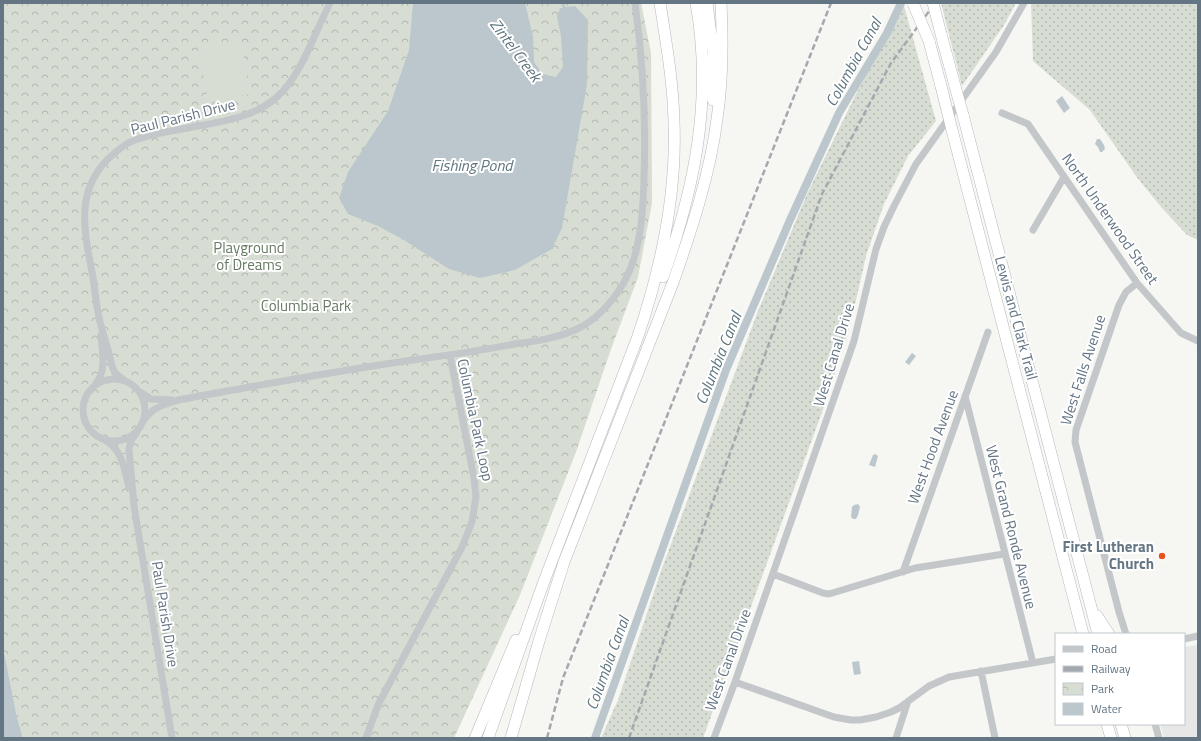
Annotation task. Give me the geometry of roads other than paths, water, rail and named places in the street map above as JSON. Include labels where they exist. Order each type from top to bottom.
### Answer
[{"type":"highway","points":[[637,339],[650,300],[660,261],[667,226],[673,177],[674,107],[670,66],[660,3]]},
{"type":"highway","points":[[488,738],[543,584],[653,301],[684,212],[695,164],[701,119],[703,81],[702,52],[696,3]]},
{"type":"highway","points":[[683,255],[705,166],[711,120],[713,64],[712,36],[707,3]]},
{"type":"highway","points":[[511,738],[564,562],[663,310],[683,255],[705,178],[717,124],[722,64],[720,3]]},
{"type":"highway","points":[[913,3],[929,41]]},
{"type":"highway","name":"Lewis and Clark Trail","points":[[919,3],[1084,633]]},
{"type":"highway","name":"Lewis and Clark Trail","points":[[933,3],[1098,633]]},
{"type":"highway","points":[[475,738],[509,654],[543,584]]},
{"type":"highway","points":[[1091,607],[1108,633]]},
{"type":"highway","points":[[1107,725],[1111,738]]},
{"type":"highway","points":[[1121,725],[1125,738]]},
{"type":"street","name":"Paul Parish Drive","points":[[124,380],[118,376],[113,369],[100,321],[86,239],[84,215],[90,186],[100,168],[118,150],[130,142],[155,135],[240,117],[257,111],[278,97],[294,76],[330,3]]},
{"type":"street","points":[[450,355],[539,340],[576,329],[590,321],[601,311],[618,291],[628,274],[636,248],[641,223],[645,142],[644,83],[636,3]]},
{"type":"street","name":"West Canal Drive","points":[[714,738],[854,341],[876,249],[894,206],[916,164],[996,52],[1024,3]]},
{"type":"street","name":"North Underwood Street","points":[[1002,113],[1028,124],[1137,282],[1181,333],[1198,341]]},
{"type":"street","points":[[1032,230],[1064,177]]},
{"type":"street","name":"West Falls Avenue","points":[[1126,633],[1075,442],[1076,430],[1119,305],[1126,292],[1137,282]]},
{"type":"street","name":"Paul Parish Drive","points":[[93,387],[100,377],[103,366],[100,321]]},
{"type":"street","name":"West Hood Avenue","points":[[903,572],[988,332]]},
{"type":"street","name":"Columbia Park Loop","points":[[142,423],[154,409],[178,400],[391,363],[450,355],[474,478],[476,504],[472,522],[464,542],[378,705],[366,738]]},
{"type":"street","points":[[108,379],[124,380],[138,390],[144,403],[145,413],[142,423],[137,432],[129,438],[119,441],[104,440],[91,432],[87,427],[82,412],[84,400],[86,395],[93,387],[102,381],[108,379]]},
{"type":"street","name":"Columbia Park Loop","points":[[138,390],[151,399],[178,400]]},
{"type":"street","name":"West Grand Ronde Avenue","points":[[965,396],[1004,554],[1033,663]]},
{"type":"street","name":"Paul Parish Drive","points":[[137,432],[131,441],[129,449],[134,506],[173,738]]},
{"type":"street","name":"Paul Parish Drive","points":[[104,440],[115,448],[120,454],[134,506]]},
{"type":"street","points":[[773,574],[829,594],[914,568],[1004,554]]},
{"type":"street","points":[[1185,639],[1198,636]]},
{"type":"street","points":[[735,682],[825,714],[851,720],[876,717],[895,710],[941,680],[959,674],[1055,659]]},
{"type":"street","points":[[981,671],[995,738]]},
{"type":"street","points":[[896,738],[908,701]]},
{"type":"street","points":[[1155,725],[1159,738]]},
{"type":"water","name":"Fishing Pond","points":[[413,3],[525,3],[533,37],[534,62],[542,74],[556,77],[563,67],[561,36],[557,17],[560,8],[575,6],[588,20],[587,84],[562,228],[552,249],[515,270],[480,278],[449,269],[404,240],[378,226],[348,214],[339,198],[348,172],[388,111],[409,50]]},
{"type":"water","points":[[1062,96],[1070,108],[1064,113],[1056,101]]},
{"type":"water","points":[[1097,139],[1100,139],[1104,145],[1105,149],[1102,152],[1100,152],[1095,144]]},
{"type":"water","points":[[912,353],[916,356],[909,365],[905,362]]},
{"type":"water","points":[[875,454],[878,456],[875,467],[869,465],[873,455]]},
{"type":"water","points":[[858,504],[860,507],[858,515],[856,519],[853,519],[851,517],[852,507]]},
{"type":"water","points":[[3,647],[17,717],[23,738],[3,738]]},
{"type":"water","points":[[859,661],[861,674],[854,675],[852,662]]},
{"type":"waterway","name":"Zintel Creek","points":[[563,3],[565,10]]},
{"type":"waterway","name":"Columbia Canal","points":[[595,738],[726,370],[790,220],[839,113],[887,33],[901,3]]},
{"type":"railway","points":[[547,738],[563,678],[831,3]]},
{"type":"railway","points":[[629,738],[822,194],[891,63],[935,3]]},
{"type":"place","name":"First Lutheran Church","points":[[1162,556]]},
{"type":"park label","name":"Playground of Dreams","points":[[249,256]]},
{"type":"park label","name":"Columbia Park","points":[[306,306]]}]
